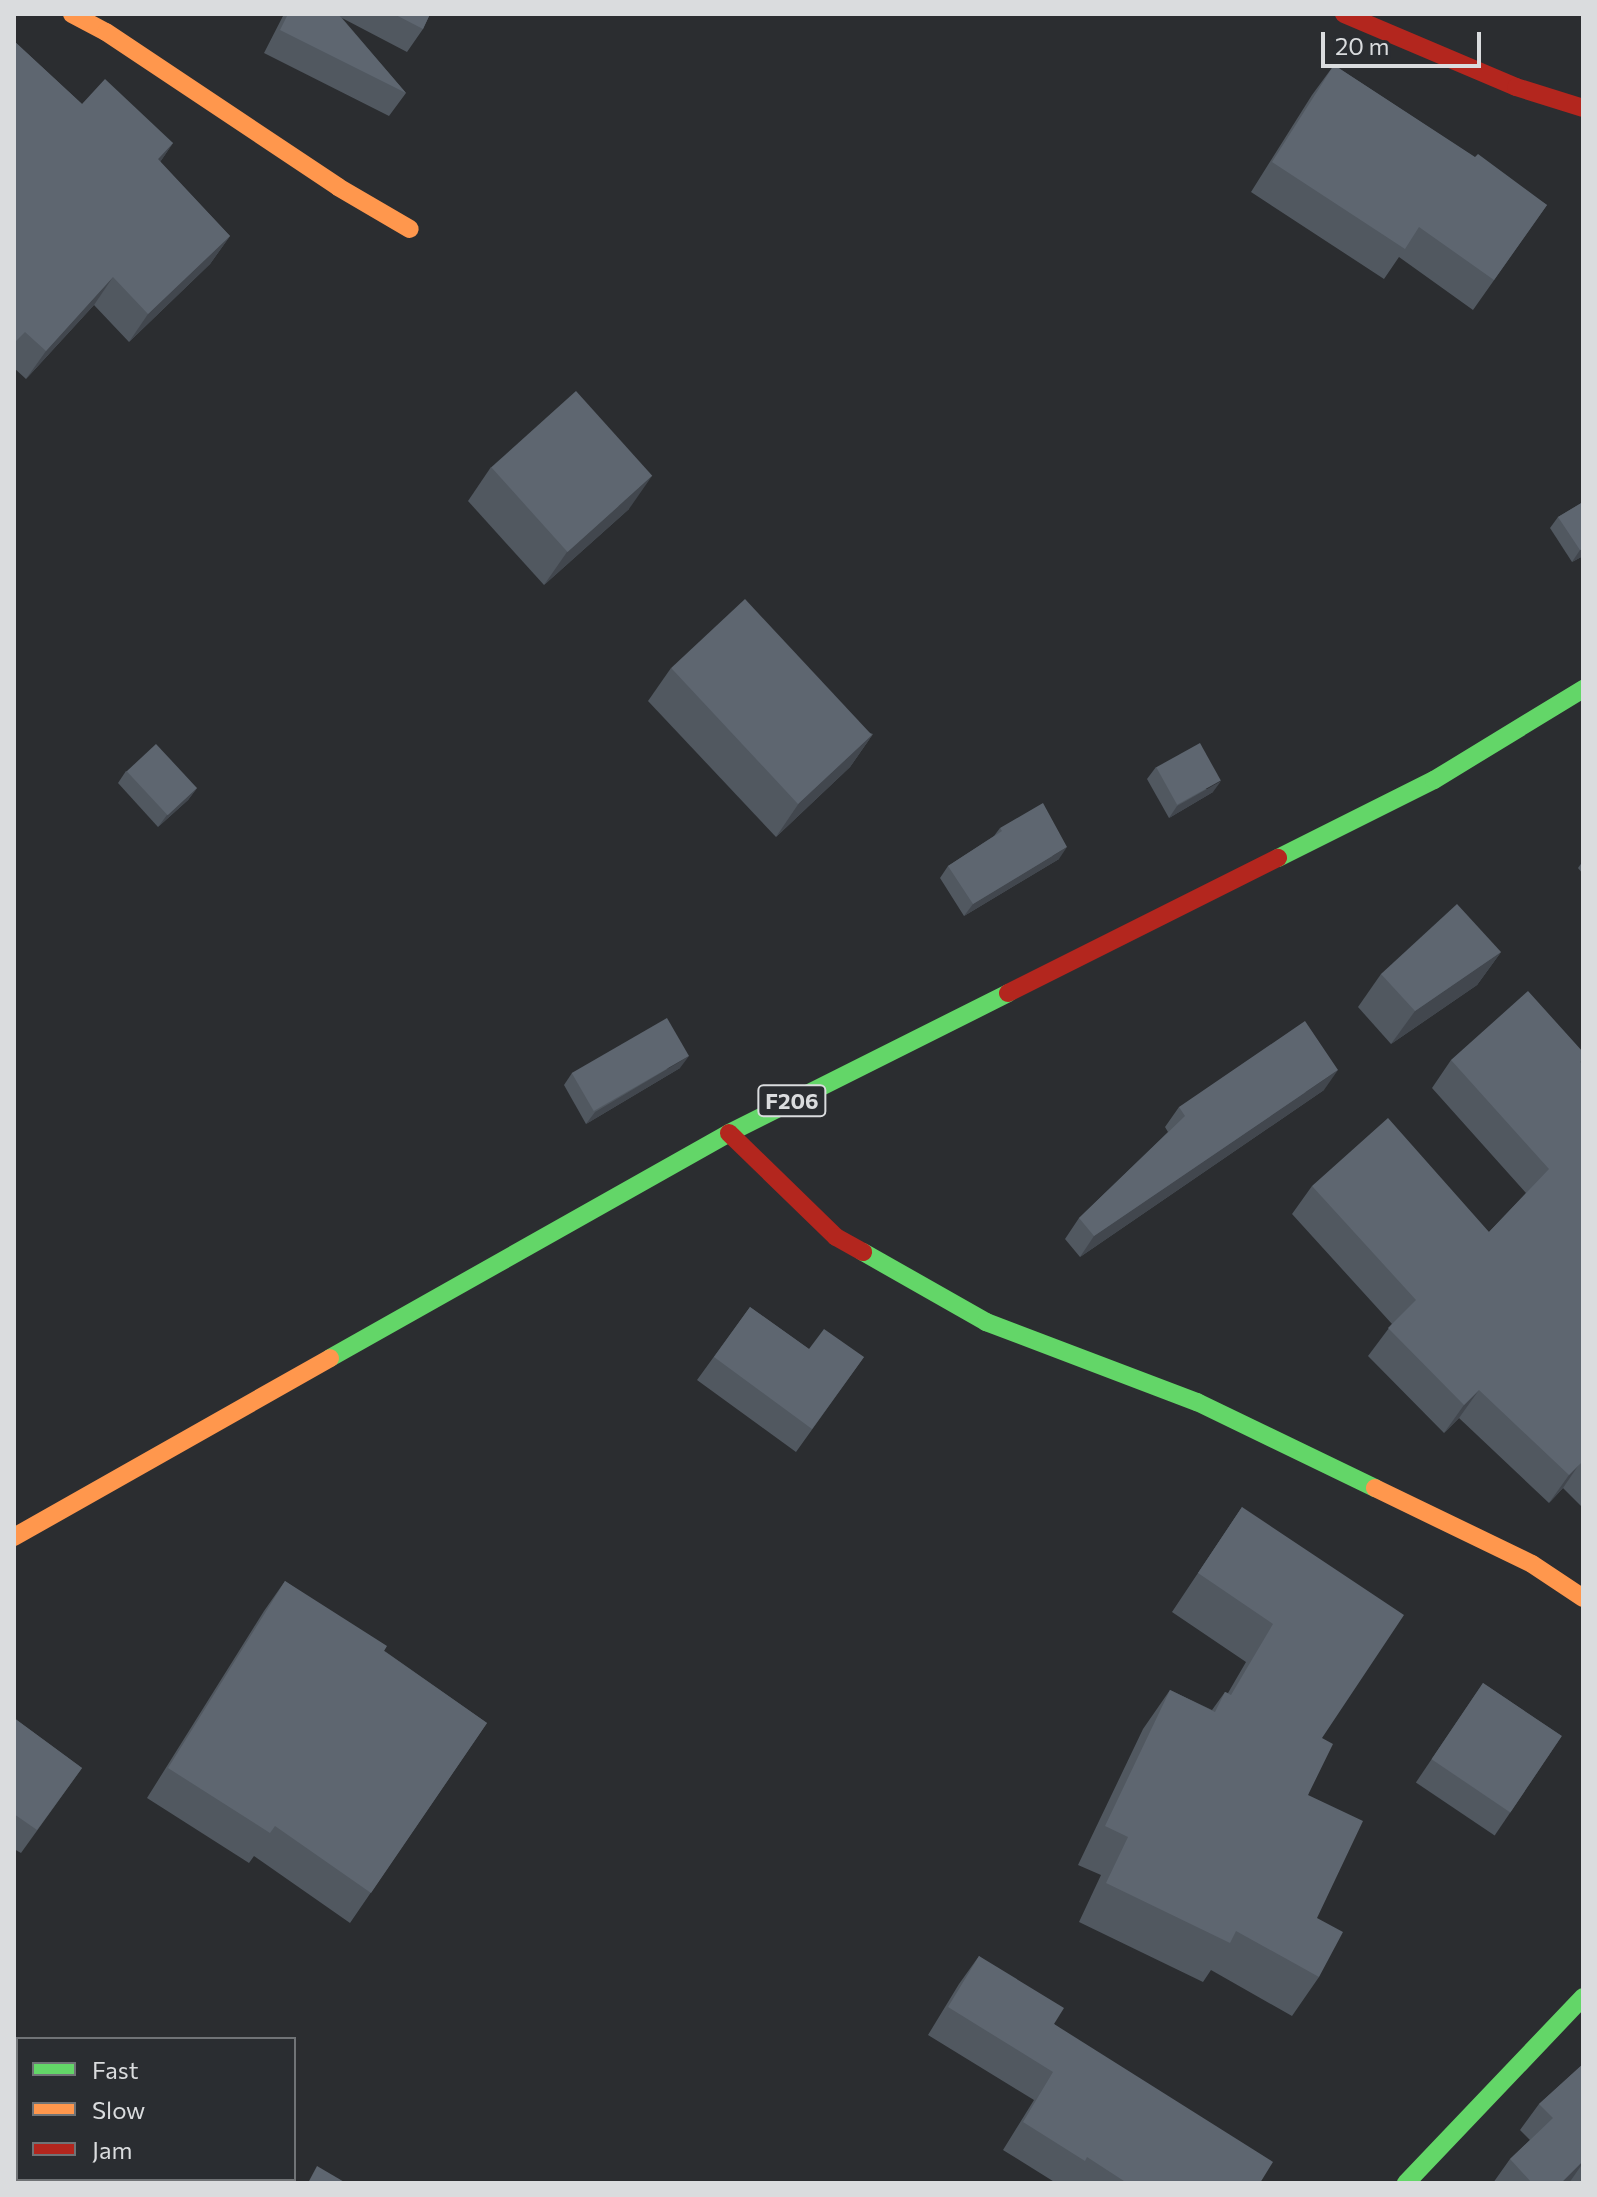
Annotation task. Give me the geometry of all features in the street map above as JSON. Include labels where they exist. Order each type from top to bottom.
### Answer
[{"type":"street","points":[[72,14],[106,32],[338,187],[410,229]]},
{"type":"street","points":[[1344,14],[1516,87],[1583,108]]},
{"type":"street","name":"F206","points":[[14,1537],[729,1133],[1434,780],[1583,689]]},
{"type":"street","points":[[729,1133],[836,1237],[986,1322],[1197,1402],[1532,1564],[1583,1598]]},
{"type":"street","points":[[1406,2183],[1486,2095],[1583,1997]]},
{"type":"building","points":[[288,14],[338,14],[406,93],[280,30]]},
{"type":"building","points":[[394,14],[430,14],[423,29]]},
{"type":"building","points":[[14,41],[82,104],[105,79],[173,143],[158,159],[230,236],[148,314],[113,277],[46,351],[25,332],[14,343]]},
{"type":"building","points":[[1334,65],[1475,157],[1478,154],[1547,205],[1494,280],[1419,227],[1405,249],[1272,162]]},
{"type":"building","points":[[576,391],[652,476],[568,552],[491,467]]},
{"type":"building","points":[[1583,502],[1583,549],[1580,550],[1558,517]]},
{"type":"building","points":[[745,599],[872,735],[798,804],[671,668]]},
{"type":"building","points":[[1200,743],[1221,781],[1177,805],[1156,767]]},
{"type":"building","points":[[156,744],[197,788],[168,815],[127,771]]},
{"type":"building","points":[[1043,803],[1067,847],[973,904],[948,866],[1002,831],[1000,828]]},
{"type":"building","points":[[1457,904],[1501,952],[1415,1011],[1381,974]]},
{"type":"building","points":[[1528,991],[1583,1052],[1580,1062],[1583,1064],[1583,1461],[1569,1475],[1479,1390],[1464,1405],[1388,1328],[1416,1300],[1312,1186],[1388,1118],[1489,1232],[1549,1169],[1451,1060]]},
{"type":"building","points":[[667,1018],[689,1056],[594,1111],[572,1073]]},
{"type":"building","points":[[1305,1021],[1338,1070],[1094,1236],[1079,1218],[1185,1116],[1179,1107]]},
{"type":"building","points":[[750,1307],[809,1349],[824,1329],[864,1357],[812,1429],[714,1357]]},
{"type":"building","points":[[1242,1507],[1404,1615],[1322,1738],[1333,1744],[1308,1795],[1363,1821],[1317,1918],[1343,1932],[1319,1977],[1236,1931],[1230,1943],[1106,1883],[1128,1837],[1105,1826],[1170,1690],[1215,1712],[1225,1692],[1231,1695],[1273,1624],[1198,1573]]},
{"type":"building","points":[[285,1581],[387,1646],[384,1651],[487,1723],[371,1893],[275,1826],[270,1833],[168,1768]]},
{"type":"building","points":[[1483,1683],[1562,1736],[1510,1812],[1432,1759]]},
{"type":"building","points":[[14,1718],[82,1768],[37,1830],[14,1814]]},
{"type":"building","points":[[979,1956],[1064,2008],[1054,2024],[1273,2162],[1260,2183],[1127,2183],[1023,2122],[1053,2072],[948,2007]]},
{"type":"building","points":[[1583,2064],[1583,2161],[1561,2183],[1532,2183],[1510,2159],[1553,2118],[1539,2104]]},
{"type":"building","points":[[317,2166],[346,2183],[308,2183]]},
{"type":"traffic: fast","points":[[1278,858],[1434,780],[1583,689]]},
{"type":"traffic: fast","points":[[330,1358],[729,1133],[1008,993]]},
{"type":"traffic: fast","points":[[863,1252],[986,1322],[1197,1402],[1375,1488]]},
{"type":"traffic: fast","points":[[1406,2183],[1583,1997]]},
{"type":"traffic: slow","points":[[72,14],[106,32],[338,187],[410,229]]},
{"type":"traffic: slow","points":[[14,1537],[330,1358]]},
{"type":"traffic: slow","points":[[1375,1488],[1532,1564],[1583,1598]]},
{"type":"traffic: jam","points":[[1344,14],[1516,87],[1583,108]]},
{"type":"traffic: jam","points":[[1008,993],[1278,858]]},
{"type":"traffic: jam","points":[[729,1133],[836,1237],[863,1252]]}]
